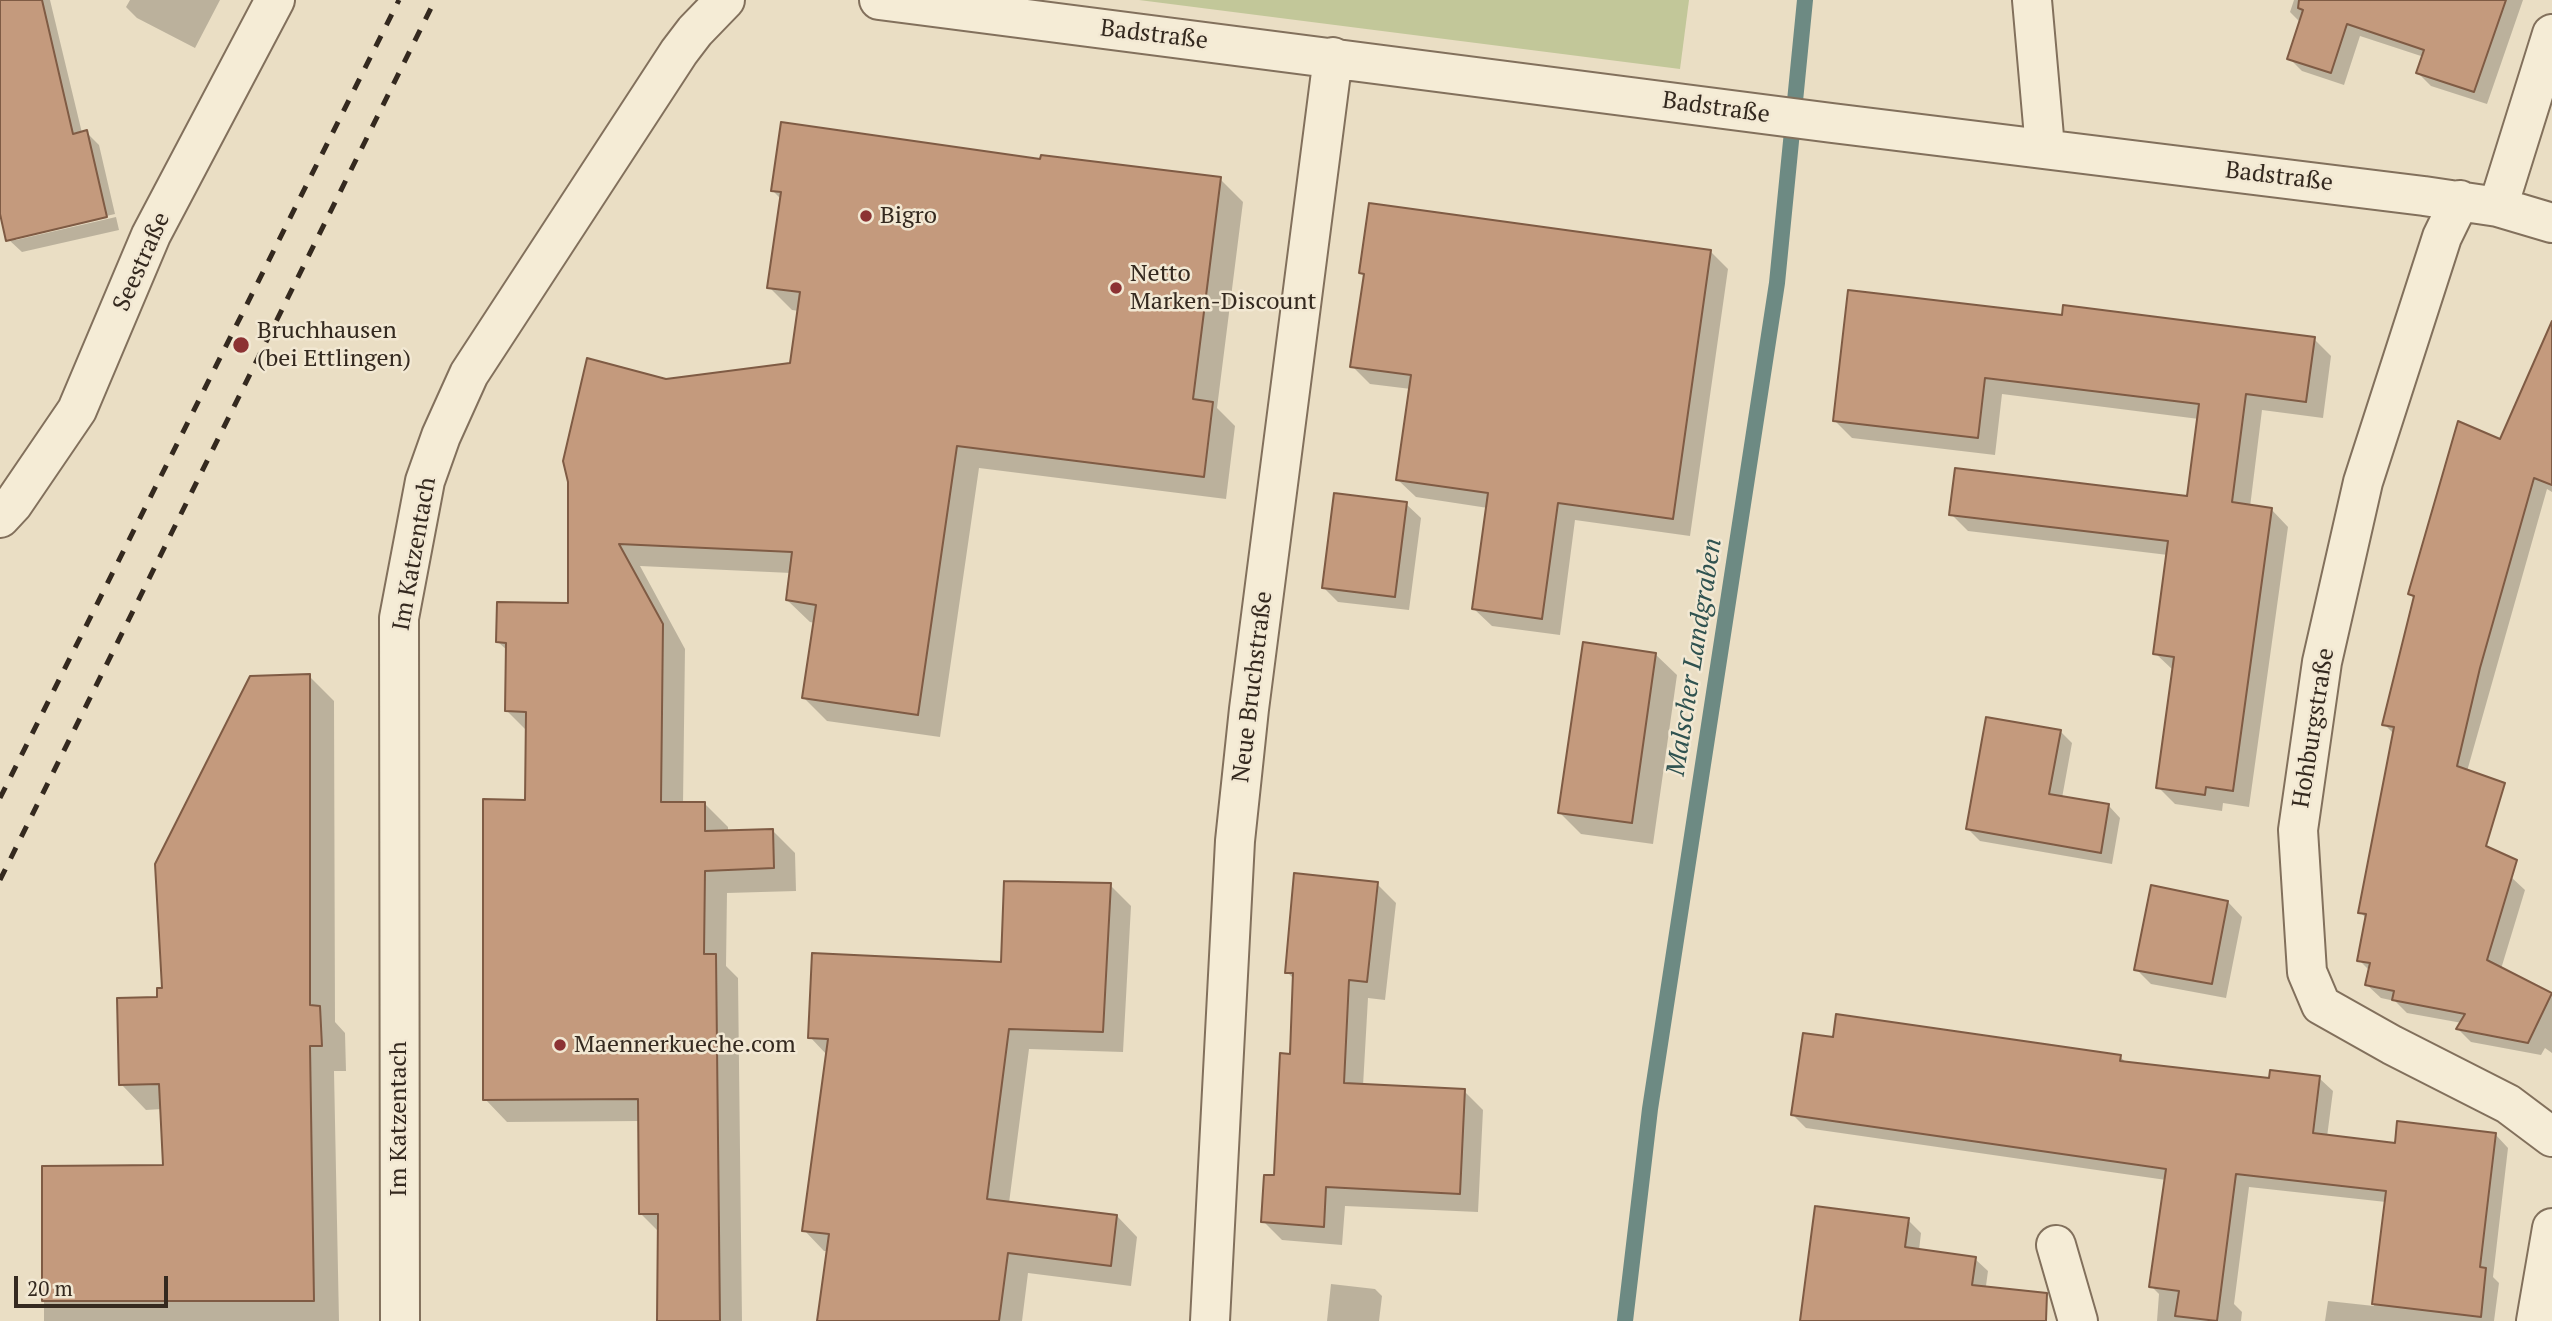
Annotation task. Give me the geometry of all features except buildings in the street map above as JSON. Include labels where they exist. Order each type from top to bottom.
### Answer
[{"type":"street","name":"Seestraße","points":[[4,503],[77,410],[151,235],[275,0]]},
{"type":"street","name":"Im Katzentach","points":[[400,1321],[399,618],[425,481],[441,436],[469,373],[679,52],[725,0]]},
{"type":"street","name":"Badstraße","points":[[879,0],[1832,123],[2460,200],[2498,207],[2552,223]]},
{"type":"street","points":[[2032,0],[2045,148]]},
{"type":"street","points":[[2498,207],[2552,34]]},
{"type":"street","name":"Neue Bruchstraße","points":[[1210,1321],[1235,841],[1333,57]]},
{"type":"street","name":"Hohburgstraße","points":[[2460,200],[2442,237],[2363,481],[2322,662],[2298,830],[2307,972],[2320,1005],[2508,1104],[2552,1137]]},
{"type":"street","points":[[2536,1321],[2552,1228]]},
{"type":"street","points":[[2056,1245],[2078,1321]]},
{"type":"green space","points":[[1139,0],[1689,0],[1680,69]]},
{"type":"waterway","name":"Malscher Landgraben","points":[[1625,1321],[1650,1109],[1777,283],[1805,0]]},
{"type":"railway","points":[[0,798],[399,0]]},
{"type":"railway","points":[[0,880],[435,0]]},
{"type":"place","name":"Bigro","points":[[866,216]]},
{"type":"place","name":"Netto Marken-Discount","points":[[1116,288]]},
{"type":"place","name":"Bruchhausen (bei Ettlingen)","points":[[241,345]]},
{"type":"place","name":"Maennerkueche.com","points":[[560,1045]]}]
